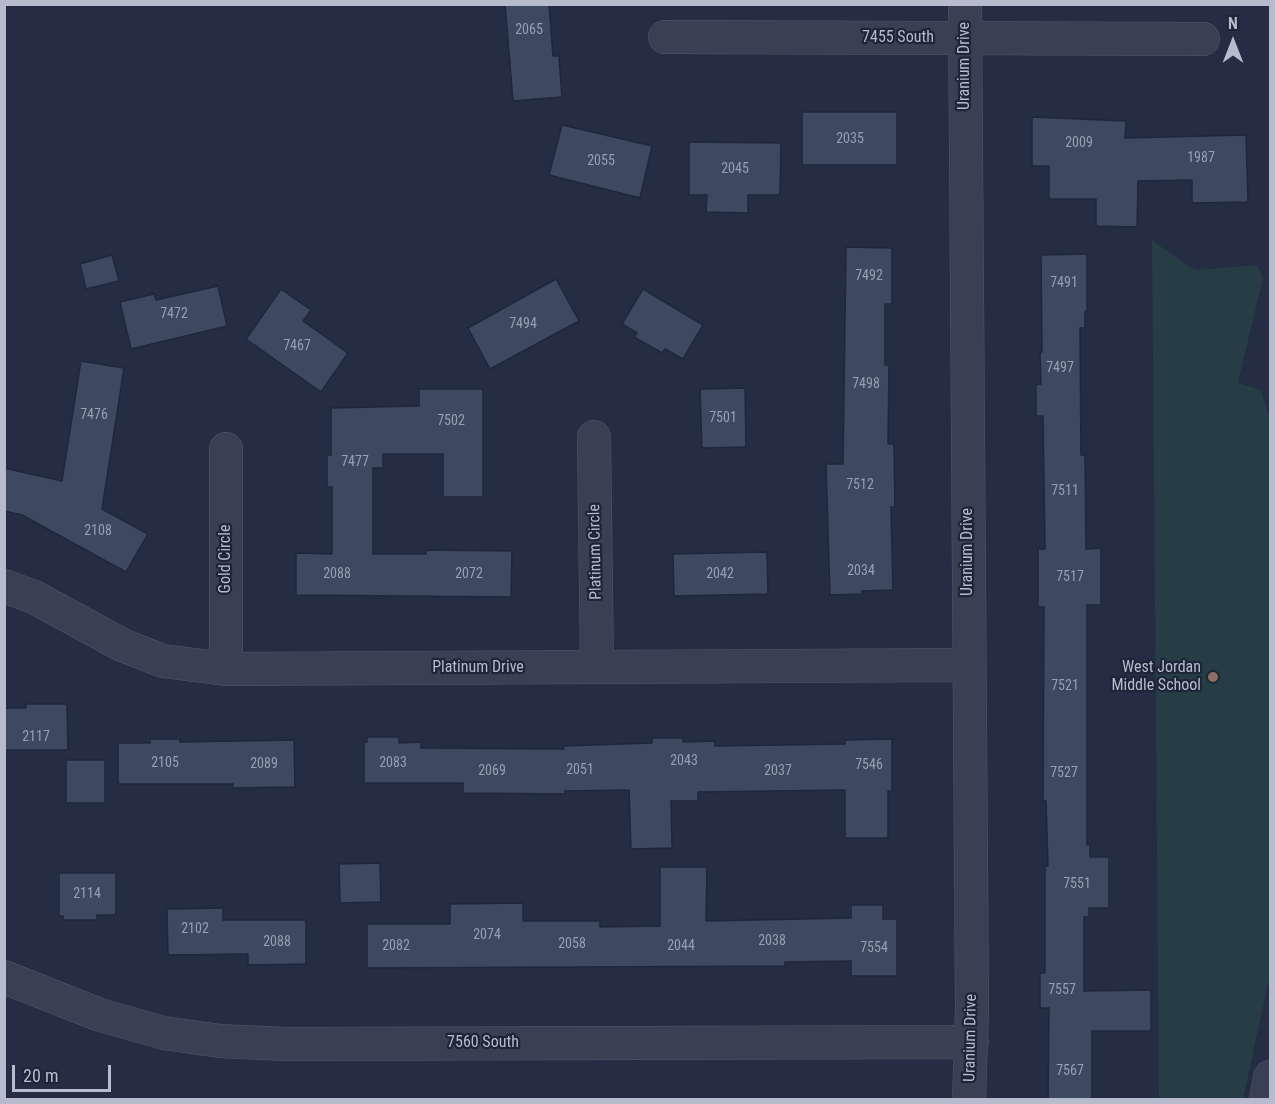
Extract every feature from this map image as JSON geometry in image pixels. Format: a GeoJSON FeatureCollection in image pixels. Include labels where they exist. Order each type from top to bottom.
{"type":"FeatureCollection","features":[{"type":"Feature","properties":{"kind":"street","name":"Uranium Drive"},"geometry":{"type":"LineString","coordinates":[[964,4],[972,1042],[969,1100]]}},
{"type":"Feature","properties":{"kind":"street","name":"7455 South"},"geometry":{"type":"LineString","coordinates":[[664,38],[1203,39]]}},
{"type":"Feature","properties":{"kind":"street","name":"Platinum Circle"},"geometry":{"type":"LineString","coordinates":[[594,437],[597,667]]}},
{"type":"Feature","properties":{"kind":"street","name":"Gold Circle"},"geometry":{"type":"LineString","coordinates":[[226,449],[226,669]]}},
{"type":"Feature","properties":{"kind":"street","name":"Platinum Drive"},"geometry":{"type":"LineString","coordinates":[[4,586],[34,597],[122,645],[163,661],[226,669],[969,665]]}},
{"type":"Feature","properties":{"kind":"street","name":"7560 South"},"geometry":{"type":"LineString","coordinates":[[4,977],[100,1016],[164,1033],[220,1041],[286,1044],[972,1042]]}},
{"type":"Feature","properties":{"kind":"street"},"geometry":{"type":"LineString","coordinates":[[1266,1100],[1270,1077]]}},
{"type":"Feature","properties":{"kind":"shaded area","name":"West Jordan Middle School"},"geometry":{"type":"Polygon","coordinates":[[[1152,240],[1189,267],[1197,270],[1257,265],[1263,277],[1238,383],[1261,390],[1270,419],[1270,975],[1243,1099],[1159,1099],[1152,240]]]}},
{"type":"Feature","properties":{"kind":"building"},"geometry":{"type":"Polygon","coordinates":[[[505,4],[549,4],[553,56],[559,56],[562,97],[513,101],[505,4]]]}},
{"type":"Feature","properties":{"kind":"building"},"geometry":{"type":"Polygon","coordinates":[[[802,112],[897,112],[897,165],[802,165],[802,112]]]}},
{"type":"Feature","properties":{"kind":"building"},"geometry":{"type":"Polygon","coordinates":[[[1032,117],[1126,121],[1125,138],[1246,135],[1248,202],[1192,203],[1192,180],[1138,181],[1137,227],[1096,226],[1096,199],[1049,199],[1049,166],[1032,166],[1032,117]]]}},
{"type":"Feature","properties":{"kind":"building"},"geometry":{"type":"Polygon","coordinates":[[[562,125],[652,146],[640,198],[549,175],[562,125]]]}},
{"type":"Feature","properties":{"kind":"building"},"geometry":{"type":"Polygon","coordinates":[[[689,142],[781,143],[780,195],[748,195],[748,213],[706,212],[707,195],[689,195],[689,142]]]}},
{"type":"Feature","properties":{"kind":"building"},"geometry":{"type":"Polygon","coordinates":[[[846,247],[892,248],[892,304],[885,304],[885,365],[889,365],[888,444],[894,444],[895,507],[891,507],[893,590],[830,595],[826,464],[843,464],[846,247]]]}},
{"type":"Feature","properties":{"kind":"building"},"geometry":{"type":"Polygon","coordinates":[[[1087,254],[1087,311],[1085,312],[1085,328],[1080,328],[1081,455],[1085,455],[1086,549],[1101,548],[1101,605],[1087,605],[1087,845],[1090,845],[1090,857],[1109,857],[1109,908],[1089,908],[1089,917],[1084,917],[1084,991],[1151,990],[1151,1031],[1092,1031],[1092,1100],[1048,1100],[1049,1008],[1040,1008],[1040,973],[1045,973],[1045,866],[1048,866],[1046,801],[1043,801],[1044,607],[1038,607],[1038,549],[1045,549],[1043,416],[1036,416],[1036,385],[1041,384],[1040,352],[1042,352],[1041,255],[1087,254]]]}},
{"type":"Feature","properties":{"kind":"building"},"geometry":{"type":"Polygon","coordinates":[[[112,255],[119,281],[86,289],[80,264],[112,255]]]}},
{"type":"Feature","properties":{"kind":"building"},"geometry":{"type":"Polygon","coordinates":[[[556,279],[579,321],[490,369],[468,328],[556,279]]]}},
{"type":"Feature","properties":{"kind":"building"},"geometry":{"type":"Polygon","coordinates":[[[218,286],[227,326],[131,349],[120,302],[154,294],[156,300],[218,286]]]}},
{"type":"Feature","properties":{"kind":"building"},"geometry":{"type":"Polygon","coordinates":[[[281,289],[311,310],[303,321],[348,353],[321,392],[246,339],[281,289]]]}},
{"type":"Feature","properties":{"kind":"building"},"geometry":{"type":"Polygon","coordinates":[[[643,289],[703,325],[683,359],[665,349],[662,353],[634,337],[637,333],[622,324],[643,289]]]}},
{"type":"Feature","properties":{"kind":"building"},"geometry":{"type":"Polygon","coordinates":[[[81,361],[124,368],[102,509],[148,534],[126,572],[22,515],[4,511],[4,468],[62,481],[81,361]]]}},
{"type":"Feature","properties":{"kind":"building"},"geometry":{"type":"Polygon","coordinates":[[[745,388],[746,447],[702,448],[700,389],[745,388]]]}},
{"type":"Feature","properties":{"kind":"building"},"geometry":{"type":"Polygon","coordinates":[[[419,389],[483,389],[483,497],[443,497],[443,454],[383,454],[383,468],[373,468],[373,554],[426,554],[426,550],[512,551],[511,597],[296,595],[296,553],[332,554],[332,487],[327,487],[327,455],[331,455],[331,408],[419,406],[419,389]]]}},
{"type":"Feature","properties":{"kind":"building"},"geometry":{"type":"Polygon","coordinates":[[[767,552],[768,594],[674,596],[673,554],[767,552]]]}},
{"type":"Feature","properties":{"kind":"building"},"geometry":{"type":"Polygon","coordinates":[[[26,704],[67,704],[68,750],[5,750],[4,708],[26,708],[26,704]]]}},
{"type":"Feature","properties":{"kind":"building"},"geometry":{"type":"Polygon","coordinates":[[[367,737],[399,737],[399,743],[421,742],[421,748],[564,749],[563,746],[652,743],[652,738],[683,738],[683,742],[715,741],[715,746],[845,744],[845,740],[892,739],[892,791],[888,791],[888,838],[845,838],[845,790],[698,792],[698,801],[671,801],[672,848],[631,849],[629,790],[565,791],[565,794],[463,793],[463,783],[364,783],[364,742],[367,742],[367,737]]]}},
{"type":"Feature","properties":{"kind":"building"},"geometry":{"type":"Polygon","coordinates":[[[150,739],[180,739],[180,742],[294,740],[295,787],[233,788],[233,784],[118,784],[118,743],[150,743],[150,739]]]}},
{"type":"Feature","properties":{"kind":"building"},"geometry":{"type":"Polygon","coordinates":[[[66,760],[105,760],[105,803],[66,803],[66,760]]]}},
{"type":"Feature","properties":{"kind":"building"},"geometry":{"type":"Polygon","coordinates":[[[380,863],[381,902],[340,903],[339,864],[380,863]]]}},
{"type":"Feature","properties":{"kind":"building"},"geometry":{"type":"Polygon","coordinates":[[[660,867],[707,867],[706,921],[851,918],[851,905],[883,905],[883,919],[897,919],[897,976],[851,976],[851,961],[785,962],[785,966],[367,968],[367,924],[450,924],[450,904],[523,903],[523,921],[600,921],[600,927],[660,926],[660,867]]]}},
{"type":"Feature","properties":{"kind":"building"},"geometry":{"type":"Polygon","coordinates":[[[59,873],[116,873],[116,915],[97,915],[97,920],[63,920],[63,916],[59,916],[59,873]]]}},
{"type":"Feature","properties":{"kind":"building"},"geometry":{"type":"Polygon","coordinates":[[[223,908],[223,920],[306,920],[306,964],[248,965],[248,954],[168,955],[167,909],[223,908]]]}},
{"type":"Feature","properties":{"kind":"place","name":"West Jordan Middle School"},"geometry":{"type":"Point","coordinates":[1213,677]}}]}
